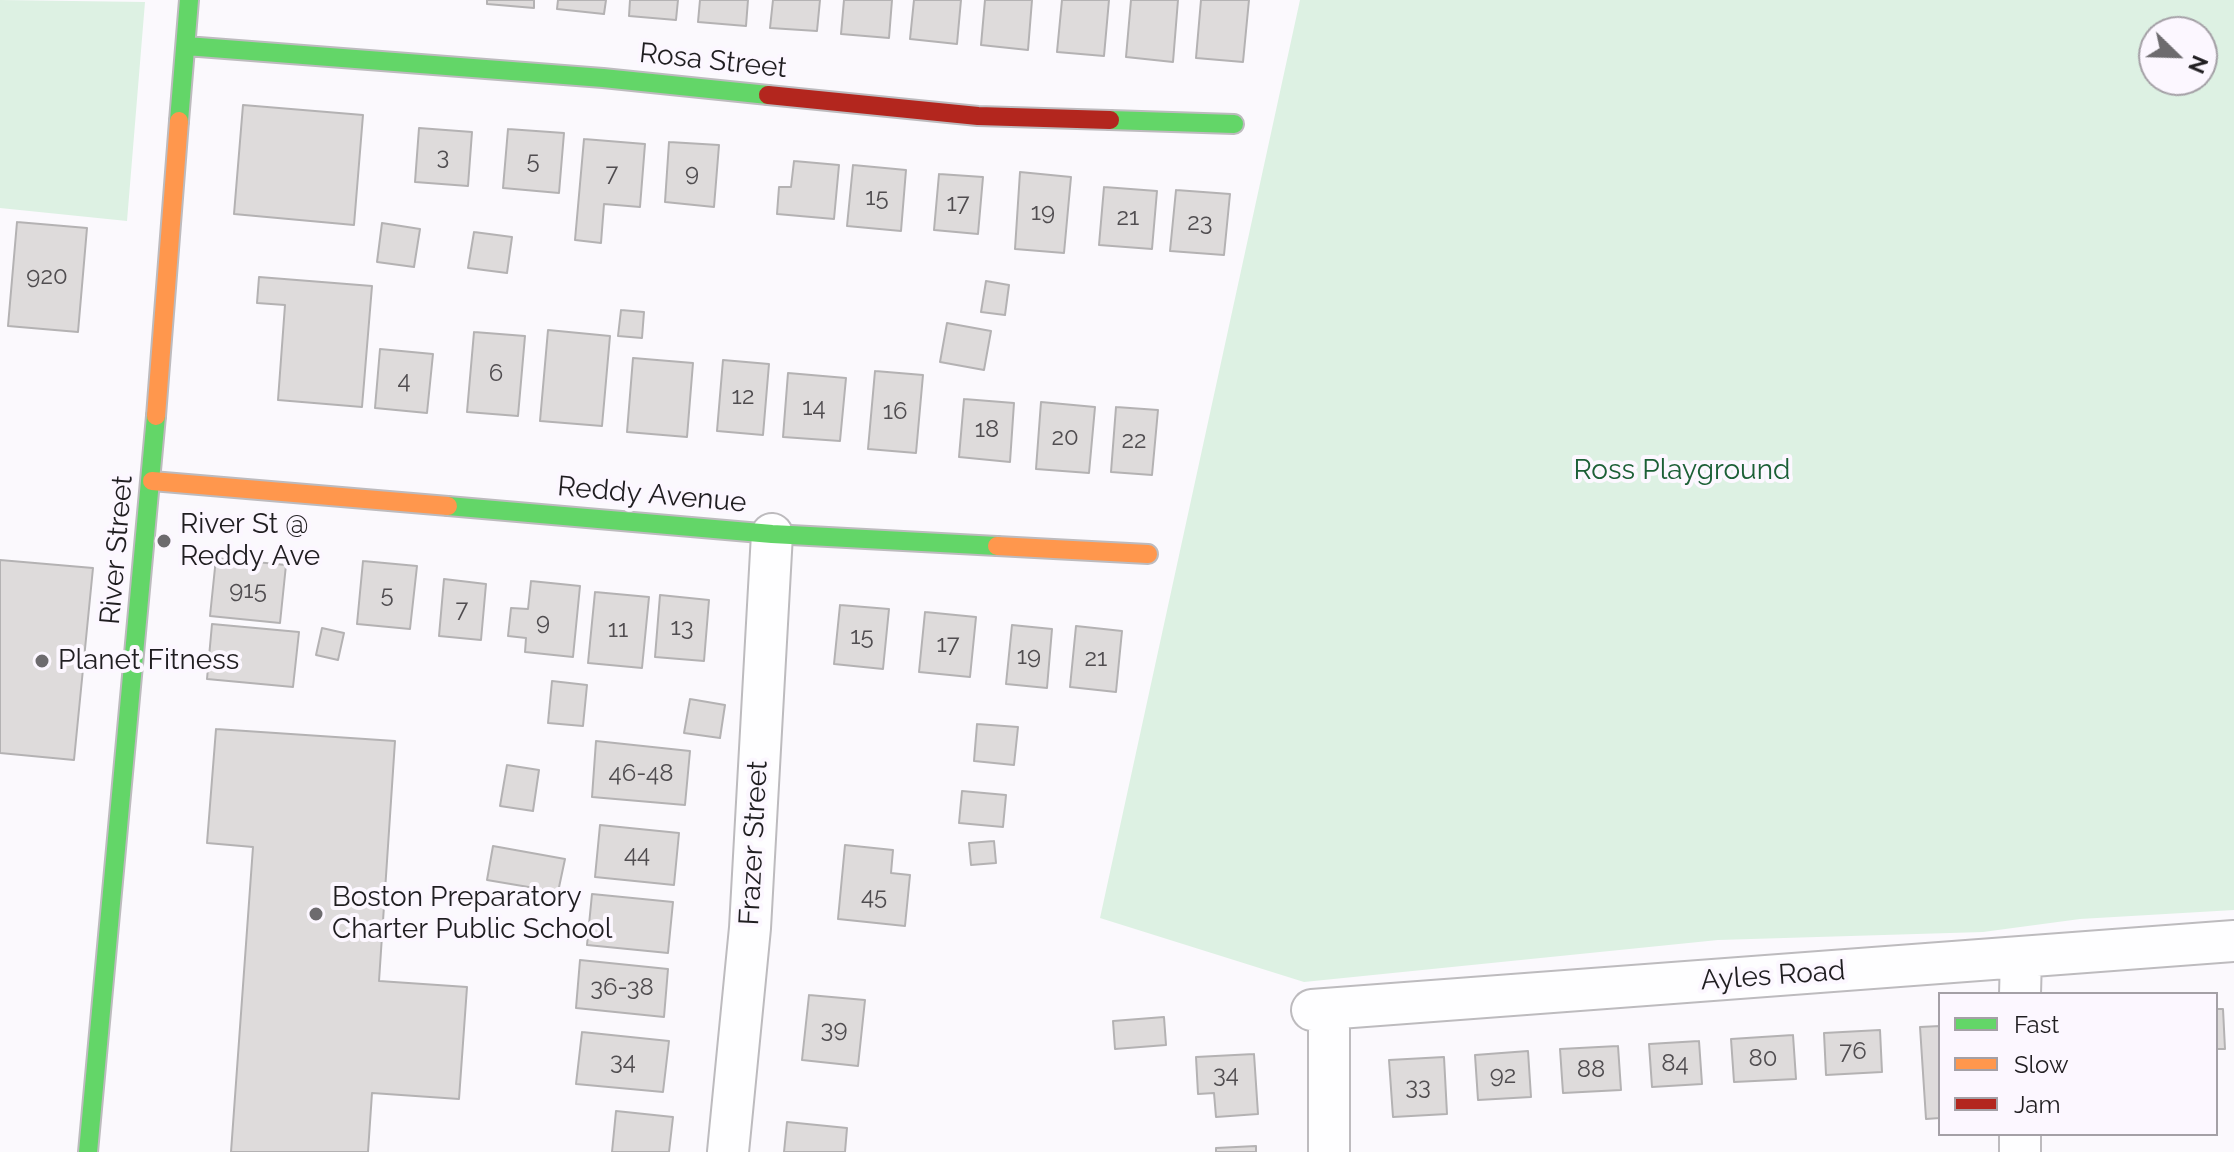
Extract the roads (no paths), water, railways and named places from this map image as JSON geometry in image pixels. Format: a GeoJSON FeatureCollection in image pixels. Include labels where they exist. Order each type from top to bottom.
{"type":"FeatureCollection","features":[{"type":"Feature","properties":{"kind":"street","name":"River Street"},"geometry":{"type":"LineString","coordinates":[[88,1152],[152,481],[189,0]]}},
{"type":"Feature","properties":{"kind":"street","name":"Rosa Street"},"geometry":{"type":"LineString","coordinates":[[186,46],[603,78],[978,116],[1234,124]]}},
{"type":"Feature","properties":{"kind":"street","name":"Reddy Avenue"},"geometry":{"type":"LineString","coordinates":[[152,481],[772,534],[1148,554]]}},
{"type":"Feature","properties":{"kind":"street","name":"Frazer Street"},"geometry":{"type":"LineString","coordinates":[[728,1152],[750,928],[772,534]]}},
{"type":"Feature","properties":{"kind":"street","name":"Ayles Road"},"geometry":{"type":"LineString","coordinates":[[1329,1152],[1320,1010],[2020,976],[2234,941]]}},
{"type":"Feature","properties":{"kind":"place","name":"River St @ Reddy Ave"},"geometry":{"type":"Point","coordinates":[164,541]}},
{"type":"Feature","properties":{"kind":"place","name":"Planet Fitness"},"geometry":{"type":"Point","coordinates":[42,661]}},
{"type":"Feature","properties":{"kind":"place","name":"Boston Preparatory Charter Public School"},"geometry":{"type":"Point","coordinates":[316,914]}},
{"type":"Feature","properties":{"kind":"park label","name":"Ross Playground"},"geometry":{"type":"Point","coordinates":[1682,471]}}]}
